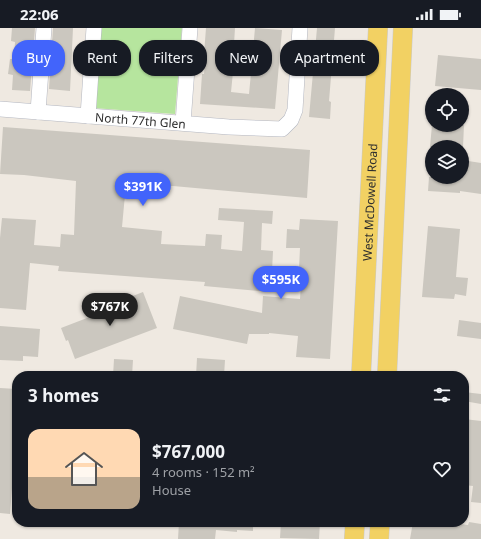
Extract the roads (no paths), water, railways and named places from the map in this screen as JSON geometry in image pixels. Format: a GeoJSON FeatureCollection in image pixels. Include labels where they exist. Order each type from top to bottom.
{"type":"FeatureCollection","features":[{"type":"Feature","properties":{"kind":"main road","name":"West McDowell Road"},"geometry":{"type":"LineString","coordinates":[[361,371],[378,28]]}},
{"type":"Feature","properties":{"kind":"main road","name":"West McDowell Road"},"geometry":{"type":"LineString","coordinates":[[388,371],[403,28]]}},
{"type":"Feature","properties":{"kind":"main road"},"geometry":{"type":"LineString","coordinates":[[370,201],[396,203]]}},
{"type":"Feature","properties":{"kind":"main road"},"geometry":{"type":"LineString","coordinates":[[367,265],[378,292],[378,360],[386,371]]}},
{"type":"Feature","properties":{"kind":"main road"},"geometry":{"type":"LineString","coordinates":[[354,539],[355,527]]}},
{"type":"Feature","properties":{"kind":"main road"},"geometry":{"type":"LineString","coordinates":[[379,539],[380,527]]}},
{"type":"Feature","properties":{"kind":"street"},"geometry":{"type":"LineString","coordinates":[[38,112],[44,28]]}},
{"type":"Feature","properties":{"kind":"street"},"geometry":{"type":"LineString","coordinates":[[88,116],[94,28]]}},
{"type":"Feature","properties":{"kind":"street"},"geometry":{"type":"LineString","coordinates":[[183,123],[190,28]]}},
{"type":"Feature","properties":{"kind":"street","name":"North 77th Glen"},"geometry":{"type":"LineString","coordinates":[[0,109],[282,129],[291,120],[295,110],[300,28]]}}]}
